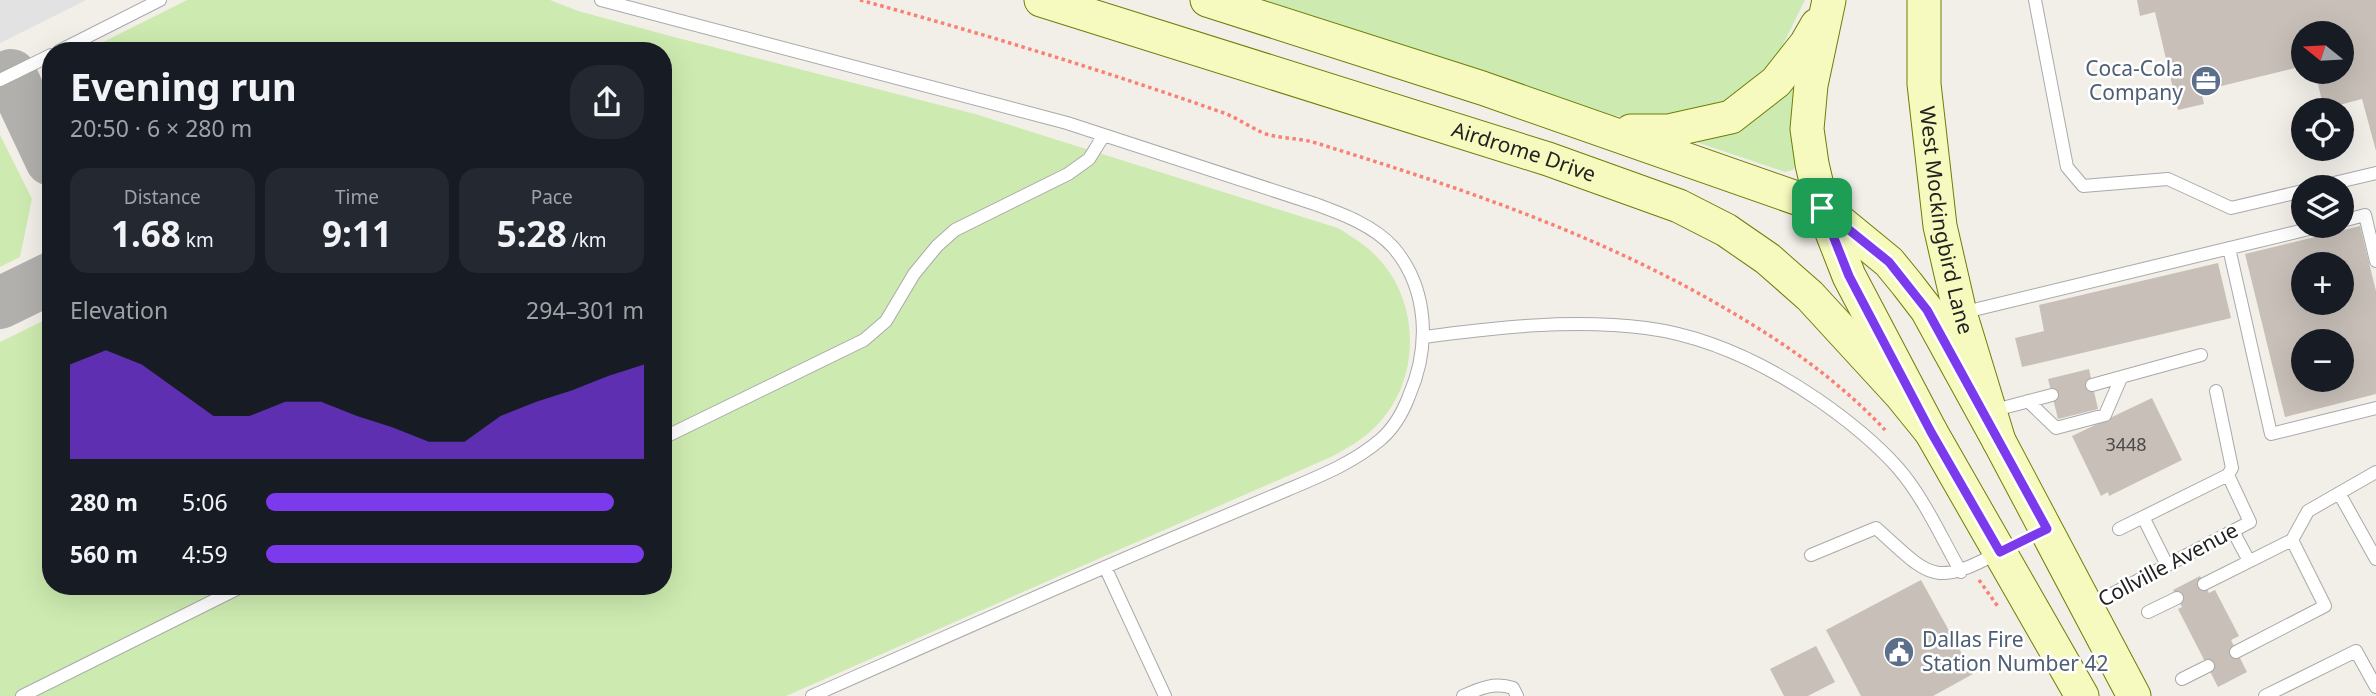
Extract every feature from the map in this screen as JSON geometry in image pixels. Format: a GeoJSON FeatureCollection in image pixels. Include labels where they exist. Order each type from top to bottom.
{"type":"FeatureCollection","features":[{"type":"Feature","properties":{"kind":"main road","name":"Airdrome Drive"},"geometry":{"type":"LineString","coordinates":[[1041,0],[1548,159],[1679,206],[1726,230],[1768,259],[1799,287],[1901,395],[1931,432]]}},
{"type":"Feature","properties":{"kind":"main road"},"geometry":{"type":"LineString","coordinates":[[1207,0],[1603,130],[1822,208],[1889,262],[1907,284],[1927,310],[1995,426]]}},
{"type":"Feature","properties":{"kind":"main road","name":"West Mockingbird Lane"},"geometry":{"type":"LineString","coordinates":[[1924,0],[1924,84],[1940,226],[1961,313],[1995,426],[2134,696]]}},
{"type":"Feature","properties":{"kind":"main road"},"geometry":{"type":"LineString","coordinates":[[1603,130],[1668,131],[1731,117],[1776,82],[1806,44],[1828,4]]}},
{"type":"Feature","properties":{"kind":"main road"},"geometry":{"type":"LineString","coordinates":[[1828,4],[1811,85],[1807,129],[1811,164],[1822,208],[1849,276],[1931,432],[2082,696]]}},
{"type":"Feature","properties":{"kind":"main road"},"geometry":{"type":"LineString","coordinates":[[2000,552],[2047,529]]}},
{"type":"Feature","properties":{"kind":"lane"},"geometry":{"type":"LineString","coordinates":[[77,42],[160,0]]}},
{"type":"Feature","properties":{"kind":"lane"},"geometry":{"type":"LineString","coordinates":[[601,0],[959,93],[1104,135],[1315,204],[1349,217],[1392,246],[1409,271],[1422,306],[1424,338],[1419,374],[1402,413],[1382,439],[1344,466],[811,696]]}},
{"type":"Feature","properties":{"kind":"lane"},"geometry":{"type":"LineString","coordinates":[[2035,0],[2067,167],[2083,186],[2168,179],[2231,208],[2291,194]]}},
{"type":"Feature","properties":{"kind":"lane"},"geometry":{"type":"LineString","coordinates":[[0,80],[42,59]]}},
{"type":"Feature","properties":{"kind":"lane"},"geometry":{"type":"LineString","coordinates":[[672,434],[864,340],[886,321],[914,274],[937,246],[955,230],[1068,174],[1088,159],[1104,135]]}},
{"type":"Feature","properties":{"kind":"lane"},"geometry":{"type":"LineString","coordinates":[[2354,178],[2376,173]]}},
{"type":"Feature","properties":{"kind":"lane"},"geometry":{"type":"LineString","coordinates":[[2354,218],[2365,215],[2376,261]]}},
{"type":"Feature","properties":{"kind":"lane"},"geometry":{"type":"LineString","coordinates":[[1961,313],[2291,233]]}},
{"type":"Feature","properties":{"kind":"lane"},"geometry":{"type":"LineString","coordinates":[[2230,248],[2271,434],[2376,408]]}},
{"type":"Feature","properties":{"kind":"lane"},"geometry":{"type":"LineString","coordinates":[[1424,338],[1536,326],[1648,328],[1698,340],[1743,357],[1792,382],[1846,420],[1875,445],[1897,467],[1918,495],[1966,570]]}},
{"type":"Feature","properties":{"kind":"lane"},"geometry":{"type":"LineString","coordinates":[[2092,385],[2201,355]]}},
{"type":"Feature","properties":{"kind":"lane"},"geometry":{"type":"LineString","coordinates":[[2028,401],[2056,428],[2105,415],[2121,378]]}},
{"type":"Feature","properties":{"kind":"lane"},"geometry":{"type":"LineString","coordinates":[[2119,529],[2228,475],[2232,468],[2216,391]]}},
{"type":"Feature","properties":{"kind":"lane"},"geometry":{"type":"LineString","coordinates":[[1995,426],[2028,401],[2052,395]]}},
{"type":"Feature","properties":{"kind":"lane"},"geometry":{"type":"LineString","coordinates":[[2204,584],[2291,540],[2308,511],[2376,472]]}},
{"type":"Feature","properties":{"kind":"lane","name":"Collville Avenue"},"geometry":{"type":"LineString","coordinates":[[2087,607],[2250,522],[2228,475]]}},
{"type":"Feature","properties":{"kind":"lane"},"geometry":{"type":"LineString","coordinates":[[2339,493],[2376,559]]}},
{"type":"Feature","properties":{"kind":"lane"},"geometry":{"type":"LineString","coordinates":[[2143,517],[2167,565]]}},
{"type":"Feature","properties":{"kind":"lane"},"geometry":{"type":"LineString","coordinates":[[1811,555],[1876,528],[1917,565],[1943,575],[1966,570],[2000,552]]}},
{"type":"Feature","properties":{"kind":"lane"},"geometry":{"type":"LineString","coordinates":[[2233,531],[2249,561]]}},
{"type":"Feature","properties":{"kind":"lane"},"geometry":{"type":"LineString","coordinates":[[2236,652],[2325,606],[2291,540]]}},
{"type":"Feature","properties":{"kind":"lane"},"geometry":{"type":"LineString","coordinates":[[1105,567],[1165,696]]}},
{"type":"Feature","properties":{"kind":"lane"},"geometry":{"type":"LineString","coordinates":[[22,696],[225,595]]}},
{"type":"Feature","properties":{"kind":"lane"},"geometry":{"type":"LineString","coordinates":[[2148,612],[2177,598]]}},
{"type":"Feature","properties":{"kind":"lane"},"geometry":{"type":"LineString","coordinates":[[2265,696],[2356,651],[2376,687]]}},
{"type":"Feature","properties":{"kind":"lane"},"geometry":{"type":"LineString","coordinates":[[2182,680],[2208,666]]}},
{"type":"Feature","properties":{"kind":"lane"},"geometry":{"type":"LineString","coordinates":[[1463,696],[1481,688],[1501,684],[1513,688],[1517,696]]}},
{"type":"Feature","properties":{"kind":"path"},"geometry":{"type":"LineString","coordinates":[[860,0],[1090,68],[1224,113],[1267,134],[1312,142],[1547,221],[1652,269],[1710,299],[1770,335],[1810,362],[1886,430]]}},
{"type":"Feature","properties":{"kind":"path"},"geometry":{"type":"LineString","coordinates":[[1966,570],[2000,608]]}},
{"type":"Feature","properties":{"kind":"green space"},"geometry":{"type":"Polygon","coordinates":[[[187,0],[550,0],[578,11],[674,37],[975,114],[1338,228],[1377,257],[1402,296],[1408,318],[1408,364],[1402,386],[1377,425],[1362,439],[1333,456],[786,696],[0,696],[0,342],[42,321],[42,595],[672,595],[672,42],[103,42],[187,0]]]}},
{"type":"Feature","properties":{"kind":"green space"},"geometry":{"type":"Polygon","coordinates":[[[1257,0],[1805,0],[1776,59],[1728,99],[1675,118],[1615,116],[1257,0]]]}},
{"type":"Feature","properties":{"kind":"green space"},"geometry":{"type":"Polygon","coordinates":[[[1794,83],[1796,164],[1793,170],[1785,172],[1695,140],[1794,83]]]}},
{"type":"Feature","properties":{"kind":"green space"},"geometry":{"type":"Polygon","coordinates":[[[0,135],[32,199],[20,257],[0,267],[0,135]]]}},
{"type":"Feature","properties":{"kind":"shaded area"},"geometry":{"type":"Polygon","coordinates":[[[0,0],[86,0],[0,43],[0,0]]]}},
{"type":"Feature","properties":{"kind":"building","name":"Coca-Cola Company"},"geometry":{"type":"Polygon","coordinates":[[[2137,0],[2376,0],[2376,151],[2362,99],[2354,101],[2354,98],[2321,98],[2318,84],[2354,84],[2354,21],[2291,21],[2291,69],[2201,91],[2204,104],[2178,110],[2155,12],[2140,16],[2137,0]]]}},
{"type":"Feature","properties":{"kind":"building"},"geometry":{"type":"Polygon","coordinates":[[[2360,226],[2376,291],[2376,394],[2285,417],[2245,254],[2311,238],[2354,238],[2354,227],[2360,226]]]}},
{"type":"Feature","properties":{"kind":"building"},"geometry":{"type":"Polygon","coordinates":[[[2218,263],[2231,318],[2022,367],[2015,338],[2044,331],[2039,305],[2218,263]]]}},
{"type":"Feature","properties":{"kind":"building"},"geometry":{"type":"Polygon","coordinates":[[[2089,369],[2098,409],[2058,419],[2048,379],[2089,369]]]}},
{"type":"Feature","properties":{"kind":"building"},"geometry":{"type":"Polygon","coordinates":[[[2152,398],[2182,460],[2109,496],[2108,492],[2101,496],[2072,436],[2152,398]]]}},
{"type":"Feature","properties":{"kind":"building"},"geometry":{"type":"Polygon","coordinates":[[[2200,576],[2209,593],[2215,590],[2239,636],[2231,640],[2247,672],[2218,687],[2178,609],[2182,607],[2173,590],[2200,576]]]}},
{"type":"Feature","properties":{"kind":"building","name":"Dallas Fire Station Number 42"},"geometry":{"type":"Polygon","coordinates":[[[1921,580],[1973,674],[1933,696],[1861,696],[1826,630],[1921,580]]]}},
{"type":"Feature","properties":{"kind":"building"},"geometry":{"type":"Polygon","coordinates":[[[1816,646],[1835,682],[1808,696],[1784,696],[1770,669],[1816,646]]]}},
{"type":"Feature","properties":{"kind":"taxiway"},"geometry":{"type":"LineString","coordinates":[[11,75],[42,141]]}},
{"type":"Feature","properties":{"kind":"taxiway"},"geometry":{"type":"LineString","coordinates":[[0,303],[42,282]]}},
{"type":"Feature","properties":{"kind":"place","name":"Coca-Cola Company"},"geometry":{"type":"Point","coordinates":[2206,81]}},
{"type":"Feature","properties":{"kind":"place","name":"Dallas Fire Station Number 42"},"geometry":{"type":"Point","coordinates":[1899,652]}},
{"type":"Feature","properties":{"kind":"route"},"geometry":{"type":"LineString","coordinates":[[1822,208],[1889,262],[1927,310],[2047,529],[2000,552],[1931,432],[1849,276],[1822,208]]}}]}
